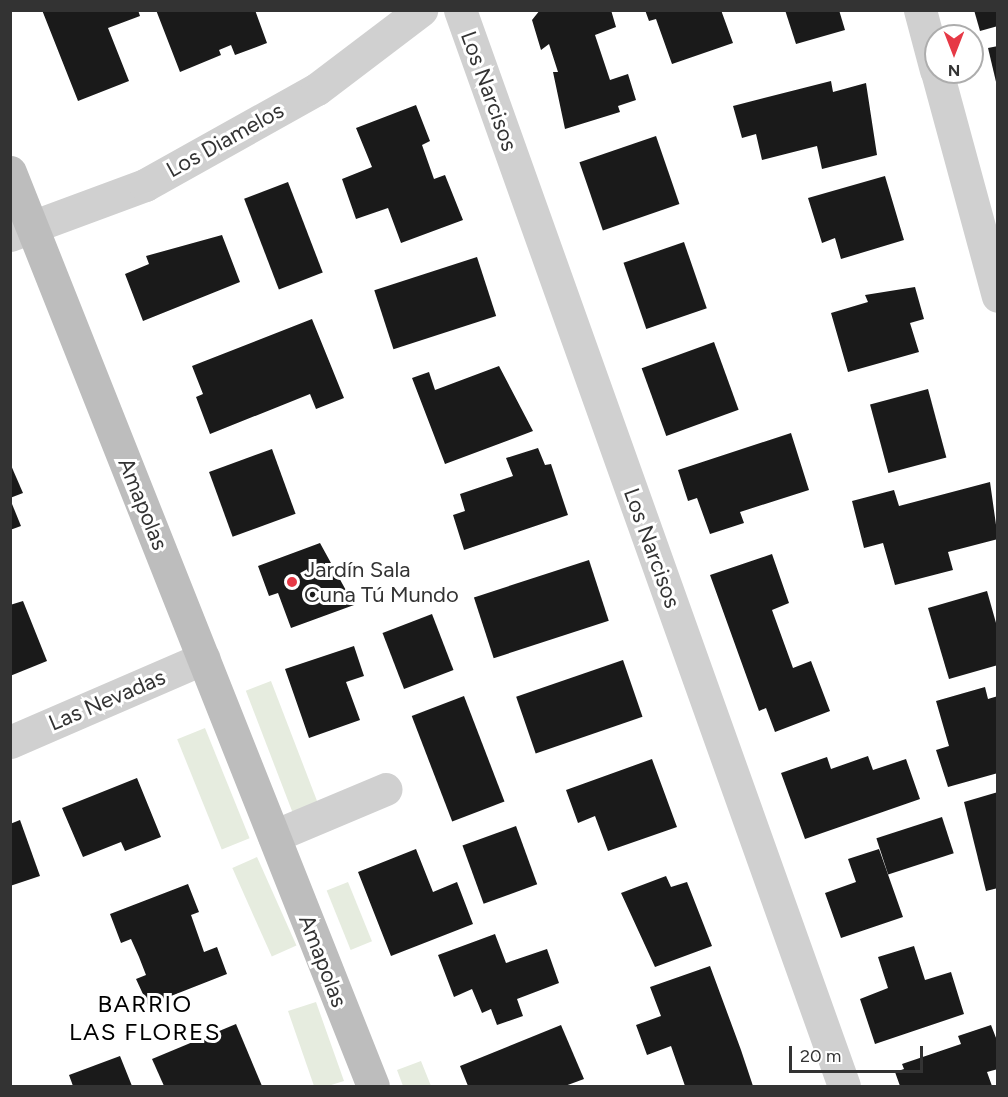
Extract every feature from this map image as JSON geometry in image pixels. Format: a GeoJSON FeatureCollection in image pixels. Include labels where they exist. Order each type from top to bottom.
{"type":"FeatureCollection","features":[{"type":"Feature","properties":{"kind":"street","name":"Los Diamelos"},"geometry":{"type":"LineString","coordinates":[[22,230],[145,185],[317,89],[421,10]]}},
{"type":"Feature","properties":{"kind":"street","name":"Los Narcisos"},"geometry":{"type":"LineString","coordinates":[[460,10],[844,1086]]}},
{"type":"Feature","properties":{"kind":"street"},"geometry":{"type":"LineString","coordinates":[[920,10],[924,25]]}},
{"type":"Feature","properties":{"kind":"street"},"geometry":{"type":"LineString","coordinates":[[940,84],[998,296]]}},
{"type":"Feature","properties":{"kind":"street","name":"Amapolas"},"geometry":{"type":"LineString","coordinates":[[10,172],[22,230],[204,658],[373,1086]]}},
{"type":"Feature","properties":{"kind":"street","name":"Las Nevadas"},"geometry":{"type":"LineString","coordinates":[[10,742],[204,658]]}},
{"type":"Feature","properties":{"kind":"street"},"geometry":{"type":"LineString","coordinates":[[274,836],[386,789]]}},
{"type":"Feature","properties":{"kind":"shaded area"},"geometry":{"type":"Polygon","coordinates":[[[271,681],[319,805],[293,815],[246,691],[271,681]]]}},
{"type":"Feature","properties":{"kind":"shaded area"},"geometry":{"type":"Polygon","coordinates":[[[205,728],[250,838],[222,850],[177,739],[205,728]]]}},
{"type":"Feature","properties":{"kind":"shaded area"},"geometry":{"type":"Polygon","coordinates":[[[257,857],[296,946],[272,957],[232,868],[257,857]]]}},
{"type":"Feature","properties":{"kind":"shaded area"},"geometry":{"type":"Polygon","coordinates":[[[348,882],[372,941],[351,950],[327,891],[348,882]]]}},
{"type":"Feature","properties":{"kind":"shaded area"},"geometry":{"type":"Polygon","coordinates":[[[316,1002],[344,1081],[328,1086],[314,1086],[288,1011],[316,1002]]]}},
{"type":"Feature","properties":{"kind":"shaded area"},"geometry":{"type":"Polygon","coordinates":[[[421,1061],[431,1086],[403,1086],[397,1070],[421,1061]]]}},
{"type":"Feature","properties":{"kind":"building"},"geometry":{"type":"Polygon","coordinates":[[[42,10],[138,10],[140,16],[108,28],[129,81],[78,101],[42,10]]]}},
{"type":"Feature","properties":{"kind":"building"},"geometry":{"type":"Polygon","coordinates":[[[156,10],[255,10],[267,43],[235,55],[231,45],[219,50],[221,55],[180,72],[156,10]]]}},
{"type":"Feature","properties":{"kind":"building"},"geometry":{"type":"Polygon","coordinates":[[[540,10],[611,10],[616,27],[595,35],[610,80],[628,74],[636,100],[618,106],[620,112],[565,129],[553,72],[558,72],[549,44],[541,50],[532,20],[540,10]]]}},
{"type":"Feature","properties":{"kind":"building"},"geometry":{"type":"Polygon","coordinates":[[[645,10],[721,10],[733,43],[672,64],[656,19],[649,21],[645,10]]]}},
{"type":"Feature","properties":{"kind":"building"},"geometry":{"type":"Polygon","coordinates":[[[785,10],[839,10],[845,30],[796,44],[785,10]]]}},
{"type":"Feature","properties":{"kind":"building"},"geometry":{"type":"Polygon","coordinates":[[[974,10],[998,10],[998,26],[984,30],[984,24],[978,24],[974,10]]]}},
{"type":"Feature","properties":{"kind":"building"},"geometry":{"type":"Polygon","coordinates":[[[998,46],[998,85],[997,86],[988,48],[998,46]]]}},
{"type":"Feature","properties":{"kind":"building"},"geometry":{"type":"Polygon","coordinates":[[[831,81],[833,92],[866,83],[877,155],[822,169],[817,146],[762,160],[756,134],[742,138],[733,106],[831,81]]]}},
{"type":"Feature","properties":{"kind":"building"},"geometry":{"type":"Polygon","coordinates":[[[416,105],[430,141],[422,145],[434,179],[445,175],[463,220],[401,243],[388,208],[356,219],[342,179],[372,167],[356,128],[416,105]]]}},
{"type":"Feature","properties":{"kind":"building"},"geometry":{"type":"Polygon","coordinates":[[[656,136],[679,204],[603,230],[579,162],[656,136]]]}},
{"type":"Feature","properties":{"kind":"building"},"geometry":{"type":"Polygon","coordinates":[[[885,176],[904,240],[841,259],[835,238],[822,243],[808,198],[885,176]]]}},
{"type":"Feature","properties":{"kind":"building"},"geometry":{"type":"Polygon","coordinates":[[[288,182],[323,273],[279,289],[244,199],[288,182]]]}},
{"type":"Feature","properties":{"kind":"building"},"geometry":{"type":"Polygon","coordinates":[[[222,235],[240,282],[143,321],[125,274],[149,264],[146,256],[222,235]]]}},
{"type":"Feature","properties":{"kind":"building"},"geometry":{"type":"Polygon","coordinates":[[[684,242],[707,308],[646,329],[623,263],[684,242]]]}},
{"type":"Feature","properties":{"kind":"building"},"geometry":{"type":"Polygon","coordinates":[[[477,257],[496,316],[393,349],[374,290],[477,257]]]}},
{"type":"Feature","properties":{"kind":"building"},"geometry":{"type":"Polygon","coordinates":[[[915,287],[924,319],[910,323],[919,352],[848,372],[831,313],[868,302],[865,295],[915,287]]]}},
{"type":"Feature","properties":{"kind":"building"},"geometry":{"type":"Polygon","coordinates":[[[312,319],[344,398],[316,409],[310,394],[210,434],[196,397],[203,394],[192,366],[312,319]]]}},
{"type":"Feature","properties":{"kind":"building"},"geometry":{"type":"Polygon","coordinates":[[[714,342],[739,410],[666,436],[642,368],[714,342]]]}},
{"type":"Feature","properties":{"kind":"building"},"geometry":{"type":"Polygon","coordinates":[[[499,366],[533,431],[445,464],[412,378],[429,372],[435,390],[499,366]]]}},
{"type":"Feature","properties":{"kind":"building"},"geometry":{"type":"Polygon","coordinates":[[[928,389],[946,458],[888,473],[870,405],[928,389]]]}},
{"type":"Feature","properties":{"kind":"building"},"geometry":{"type":"Polygon","coordinates":[[[791,433],[809,490],[740,512],[744,523],[710,534],[697,498],[688,501],[678,470],[791,433]]]}},
{"type":"Feature","properties":{"kind":"building"},"geometry":{"type":"Polygon","coordinates":[[[538,448],[545,465],[551,464],[568,515],[464,550],[453,515],[465,511],[460,494],[513,476],[506,458],[538,448]]]}},
{"type":"Feature","properties":{"kind":"building"},"geometry":{"type":"Polygon","coordinates":[[[272,449],[296,514],[233,537],[209,472],[272,449]]]}},
{"type":"Feature","properties":{"kind":"building"},"geometry":{"type":"Polygon","coordinates":[[[10,463],[23,493],[10,498],[10,463]]]}},
{"type":"Feature","properties":{"kind":"building"},"geometry":{"type":"Polygon","coordinates":[[[990,482],[998,539],[948,552],[953,570],[895,585],[883,543],[864,548],[852,501],[894,490],[899,506],[990,482]]]}},
{"type":"Feature","properties":{"kind":"building"},"geometry":{"type":"Polygon","coordinates":[[[10,499],[21,526],[10,530],[10,499]]]}},
{"type":"Feature","properties":{"kind":"building"},"geometry":{"type":"Polygon","coordinates":[[[320,543],[354,605],[291,628],[278,593],[269,596],[258,566],[320,543]]]}},
{"type":"Feature","properties":{"kind":"building"},"geometry":{"type":"Polygon","coordinates":[[[772,554],[789,603],[772,610],[793,668],[811,661],[830,711],[775,732],[766,708],[759,711],[710,575],[772,554]]]}},
{"type":"Feature","properties":{"kind":"building"},"geometry":{"type":"Polygon","coordinates":[[[589,560],[609,621],[494,658],[474,597],[589,560]]]}},
{"type":"Feature","properties":{"kind":"building"},"geometry":{"type":"Polygon","coordinates":[[[987,591],[998,630],[998,665],[949,679],[928,608],[987,591]]]}},
{"type":"Feature","properties":{"kind":"building"},"geometry":{"type":"Polygon","coordinates":[[[23,601],[47,661],[10,676],[10,605],[23,601]]]}},
{"type":"Feature","properties":{"kind":"building"},"geometry":{"type":"Polygon","coordinates":[[[432,614],[454,670],[404,689],[383,633],[432,614]]]}},
{"type":"Feature","properties":{"kind":"building"},"geometry":{"type":"Polygon","coordinates":[[[354,646],[364,676],[346,682],[360,720],[309,738],[285,669],[354,646]]]}},
{"type":"Feature","properties":{"kind":"building"},"geometry":{"type":"Polygon","coordinates":[[[623,660],[643,717],[536,754],[516,697],[623,660]]]}},
{"type":"Feature","properties":{"kind":"building"},"geometry":{"type":"Polygon","coordinates":[[[985,687],[988,699],[998,696],[998,773],[948,787],[936,750],[949,746],[936,701],[985,687]]]}},
{"type":"Feature","properties":{"kind":"building"},"geometry":{"type":"Polygon","coordinates":[[[464,696],[504,801],[452,822],[412,716],[464,696]]]}},
{"type":"Feature","properties":{"kind":"building"},"geometry":{"type":"Polygon","coordinates":[[[868,756],[873,770],[906,759],[920,799],[805,839],[781,773],[827,757],[831,769],[868,756]]]}},
{"type":"Feature","properties":{"kind":"building"},"geometry":{"type":"Polygon","coordinates":[[[652,759],[677,827],[608,851],[595,816],[578,823],[566,790],[652,759]]]}},
{"type":"Feature","properties":{"kind":"building"},"geometry":{"type":"Polygon","coordinates":[[[137,778],[161,837],[125,851],[121,842],[83,857],[62,808],[137,778]]]}},
{"type":"Feature","properties":{"kind":"building"},"geometry":{"type":"Polygon","coordinates":[[[998,792],[998,888],[986,891],[964,802],[998,792]]]}},
{"type":"Feature","properties":{"kind":"building"},"geometry":{"type":"Polygon","coordinates":[[[942,817],[954,853],[888,874],[876,838],[942,817]]]}},
{"type":"Feature","properties":{"kind":"building"},"geometry":{"type":"Polygon","coordinates":[[[20,820],[40,876],[10,886],[10,824],[20,820]]]}},
{"type":"Feature","properties":{"kind":"building"},"geometry":{"type":"Polygon","coordinates":[[[516,826],[537,884],[484,904],[462,845],[516,826]]]}},
{"type":"Feature","properties":{"kind":"building"},"geometry":{"type":"Polygon","coordinates":[[[416,849],[433,892],[457,882],[473,924],[391,956],[358,872],[416,849]]]}},
{"type":"Feature","properties":{"kind":"building"},"geometry":{"type":"Polygon","coordinates":[[[879,849],[903,917],[841,938],[825,893],[856,882],[848,859],[879,849]]]}},
{"type":"Feature","properties":{"kind":"building"},"geometry":{"type":"Polygon","coordinates":[[[666,876],[671,887],[687,882],[712,946],[655,967],[621,893],[666,876]]]}},
{"type":"Feature","properties":{"kind":"building"},"geometry":{"type":"Polygon","coordinates":[[[188,884],[199,912],[191,915],[204,952],[217,947],[227,974],[148,1005],[136,979],[146,975],[139,957],[131,939],[121,943],[110,914],[188,884]]]}},
{"type":"Feature","properties":{"kind":"building"},"geometry":{"type":"Polygon","coordinates":[[[495,934],[506,963],[547,949],[559,983],[517,999],[523,1016],[497,1025],[491,1009],[482,1013],[472,989],[454,997],[438,955],[495,934]]]}},
{"type":"Feature","properties":{"kind":"building"},"geometry":{"type":"Polygon","coordinates":[[[914,946],[925,980],[951,972],[964,1014],[875,1044],[860,999],[888,988],[878,957],[914,946]]]}},
{"type":"Feature","properties":{"kind":"building"},"geometry":{"type":"Polygon","coordinates":[[[710,966],[753,1086],[685,1086],[671,1046],[647,1055],[636,1025],[661,1016],[650,987],[710,966]]]}},
{"type":"Feature","properties":{"kind":"building"},"geometry":{"type":"Polygon","coordinates":[[[236,1024],[262,1086],[164,1086],[152,1059],[236,1024]]]}},
{"type":"Feature","properties":{"kind":"building"},"geometry":{"type":"Polygon","coordinates":[[[561,1025],[584,1079],[565,1086],[468,1086],[460,1066],[561,1025]]]}},
{"type":"Feature","properties":{"kind":"building"},"geometry":{"type":"Polygon","coordinates":[[[991,1025],[998,1043],[998,1069],[987,1072],[992,1086],[900,1086],[895,1072],[904,1069],[902,1064],[961,1044],[958,1036],[991,1025]]]}},
{"type":"Feature","properties":{"kind":"building"},"geometry":{"type":"Polygon","coordinates":[[[120,1056],[132,1086],[73,1086],[69,1075],[120,1056]]]}},
{"type":"Feature","properties":{"kind":"place","name":"Jardín Sala Cuna Tú Mundo"},"geometry":{"type":"Point","coordinates":[292,582]}},
{"type":"Feature","properties":{"kind":"district","name":"BARRIO LAS FLORES"},"geometry":{"type":"Point","coordinates":[145,1018]}}]}
